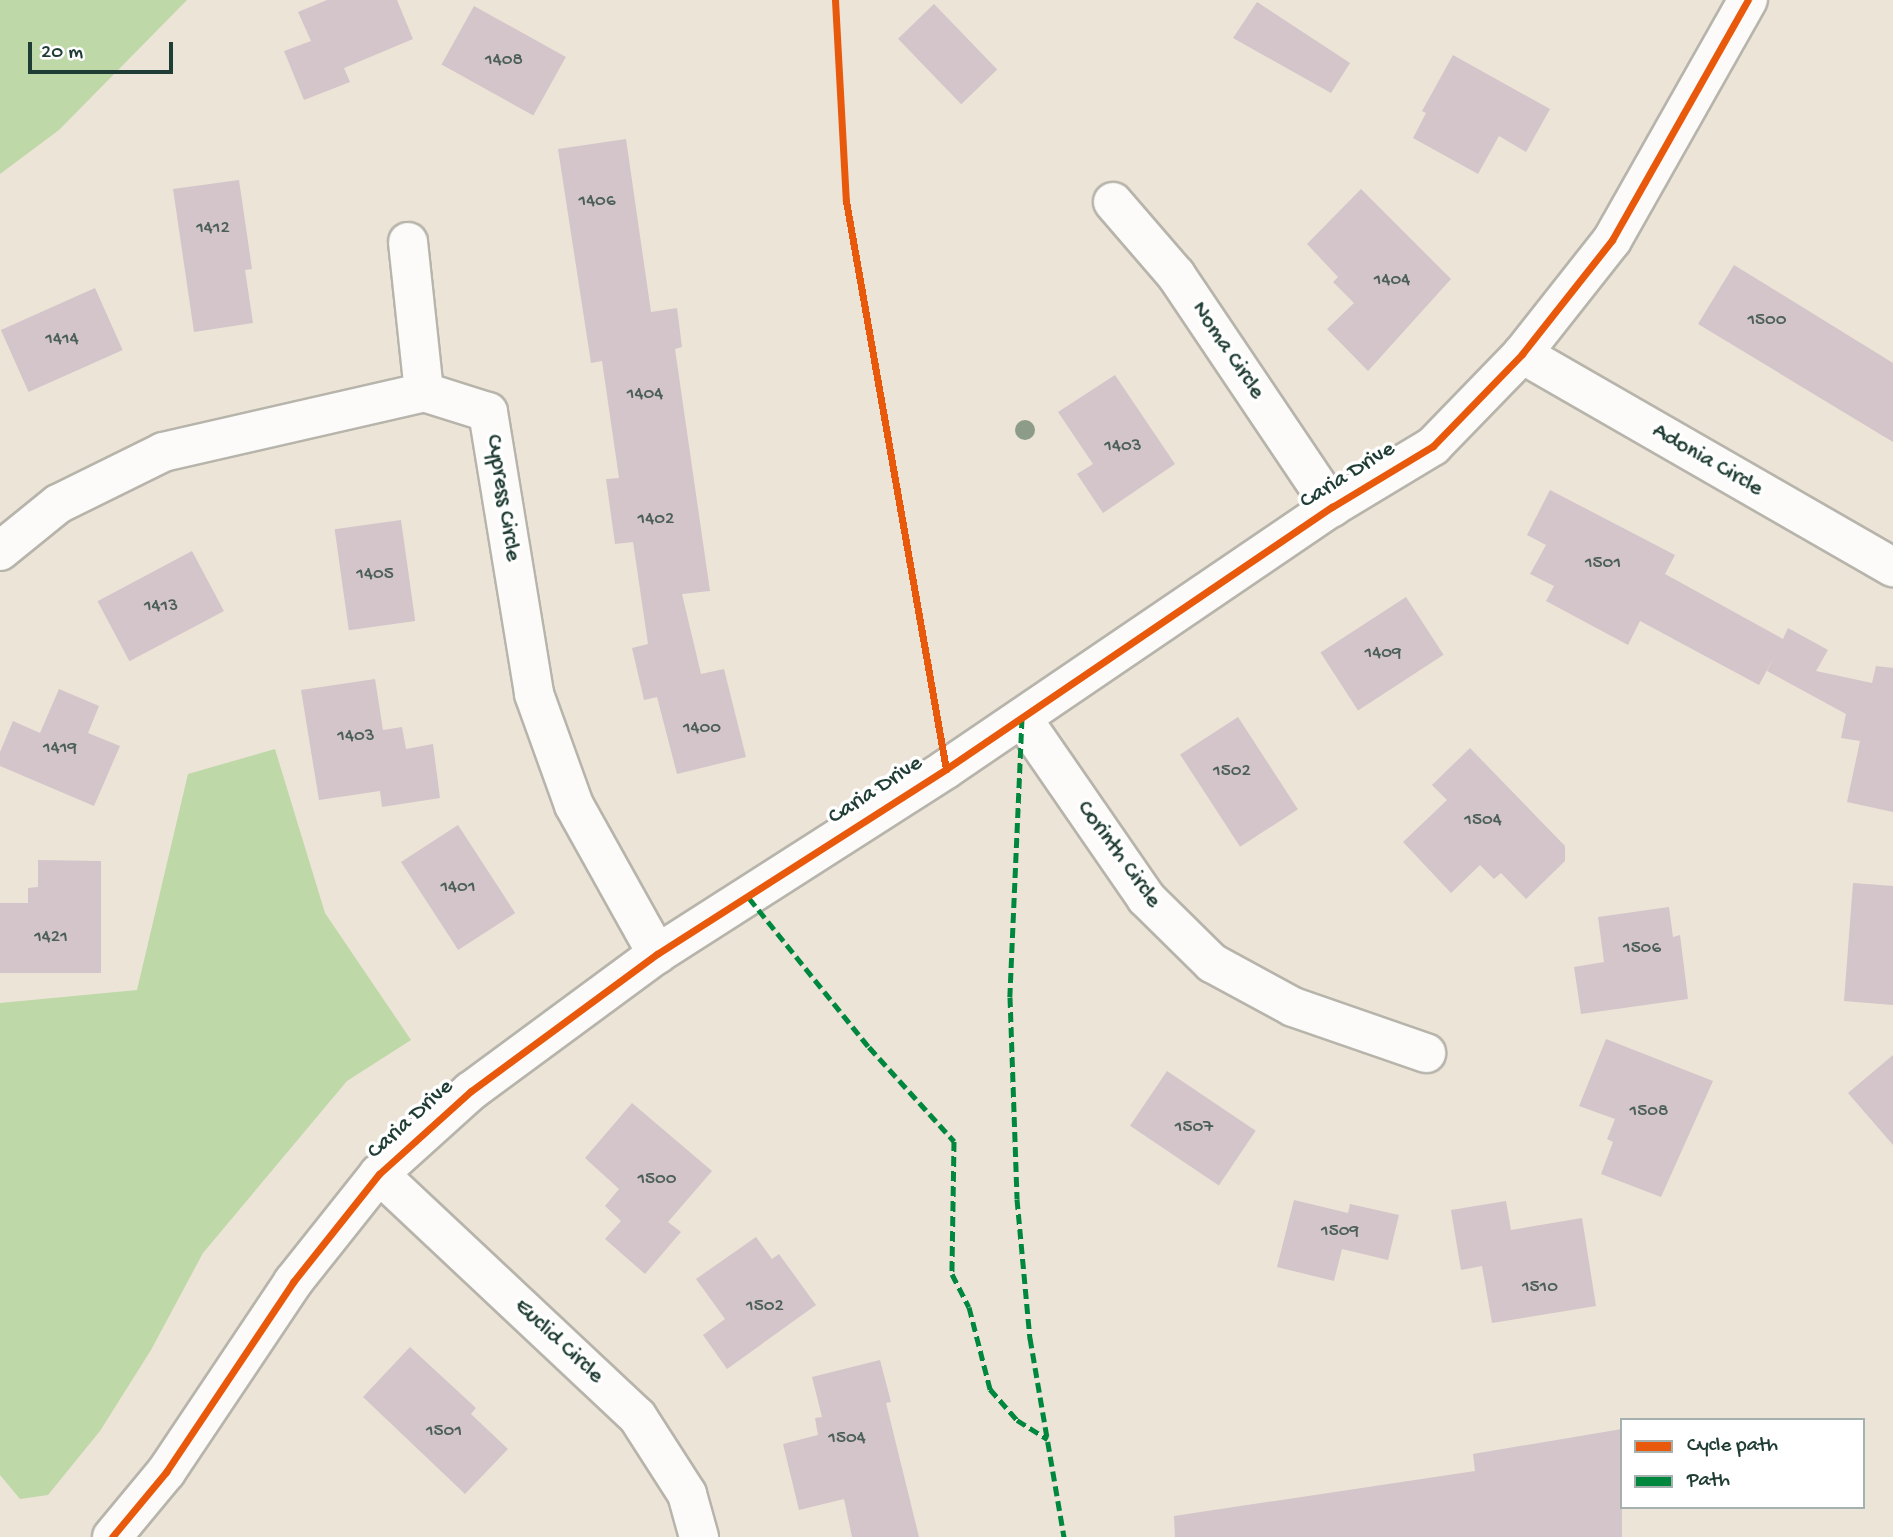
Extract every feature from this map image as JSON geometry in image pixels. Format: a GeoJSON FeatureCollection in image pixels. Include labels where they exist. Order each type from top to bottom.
{"type":"FeatureCollection","features":[{"type":"Feature","properties":{"kind":"street","name":"Caria Drive"},"geometry":{"type":"LineString","coordinates":[[113,1537],[166,1472],[293,1282],[379,1174],[471,1091],[657,954],[1022,718],[1332,507],[1433,446],[1522,354],[1612,240],[1748,0]]}},
{"type":"Feature","properties":{"kind":"street","name":"Noma Circle"},"geometry":{"type":"LineString","coordinates":[[1113,202],[1176,275],[1332,507]]}},
{"type":"Feature","properties":{"kind":"street"},"geometry":{"type":"LineString","coordinates":[[0,551],[58,504],[163,452],[424,392],[408,242]]}},
{"type":"Feature","properties":{"kind":"street","name":"Adonia Circle"},"geometry":{"type":"LineString","coordinates":[[1522,354],[1893,567]]}},
{"type":"Feature","properties":{"kind":"street","name":"Cypress Circle"},"geometry":{"type":"LineString","coordinates":[[424,392],[488,412],[534,694],[574,805],[657,954]]}},
{"type":"Feature","properties":{"kind":"street","name":"Corinth Circle"},"geometry":{"type":"LineString","coordinates":[[1022,718],[1146,898],[1212,963],[1293,1007],[1426,1053]]}},
{"type":"Feature","properties":{"kind":"street","name":"Euclid Circle"},"geometry":{"type":"LineString","coordinates":[[379,1174],[637,1416],[687,1494],[699,1537]]}},
{"type":"Feature","properties":{"kind":"green space"},"geometry":{"type":"Polygon","coordinates":[[[0,0],[187,0],[59,130],[0,174],[0,0]]]}},
{"type":"Feature","properties":{"kind":"green space"},"geometry":{"type":"Polygon","coordinates":[[[275,749],[325,913],[411,1040],[347,1081],[203,1253],[151,1350],[100,1431],[48,1495],[20,1499],[0,1475],[0,1003],[137,990],[188,774],[275,749]]]}},
{"type":"Feature","properties":{"kind":"building"},"geometry":{"type":"Polygon","coordinates":[[[327,0],[397,0],[413,39],[344,68],[350,82],[304,100],[284,51],[311,41],[298,12],[327,0]]]}},
{"type":"Feature","properties":{"kind":"building"},"geometry":{"type":"Polygon","coordinates":[[[1257,2],[1350,63],[1331,93],[1233,38],[1257,2]]]}},
{"type":"Feature","properties":{"kind":"building"},"geometry":{"type":"Polygon","coordinates":[[[934,4],[997,69],[961,104],[898,39],[934,4]]]}},
{"type":"Feature","properties":{"kind":"building"},"geometry":{"type":"Polygon","coordinates":[[[474,6],[566,57],[533,116],[442,65],[474,6]]]}},
{"type":"Feature","properties":{"kind":"building"},"geometry":{"type":"Polygon","coordinates":[[[1453,55],[1550,109],[1526,152],[1499,136],[1478,174],[1413,138],[1426,113],[1422,111],[1453,55]]]}},
{"type":"Feature","properties":{"kind":"building"},"geometry":{"type":"Polygon","coordinates":[[[626,139],[651,312],[677,308],[682,347],[675,349],[710,591],[682,594],[701,674],[724,669],[746,757],[677,774],[657,697],[644,700],[632,648],[648,644],[633,542],[615,544],[606,479],[619,478],[602,361],[591,363],[558,149],[626,139]]]}},
{"type":"Feature","properties":{"kind":"building"},"geometry":{"type":"Polygon","coordinates":[[[239,180],[252,269],[245,270],[253,323],[194,332],[173,189],[239,180]]]}},
{"type":"Feature","properties":{"kind":"building"},"geometry":{"type":"Polygon","coordinates":[[[1361,189],[1451,279],[1368,371],[1327,329],[1354,303],[1333,282],[1338,277],[1307,244],[1361,189]]]}},
{"type":"Feature","properties":{"kind":"building"},"geometry":{"type":"Polygon","coordinates":[[[1734,265],[1893,363],[1893,442],[1698,324],[1734,265]]]}},
{"type":"Feature","properties":{"kind":"building"},"geometry":{"type":"Polygon","coordinates":[[[95,288],[123,350],[29,392],[1,330],[95,288]]]}},
{"type":"Feature","properties":{"kind":"building"},"geometry":{"type":"Polygon","coordinates":[[[1115,375],[1175,464],[1103,513],[1077,474],[1093,464],[1058,412],[1115,375]]]}},
{"type":"Feature","properties":{"kind":"building"},"geometry":{"type":"Polygon","coordinates":[[[1550,490],[1675,555],[1665,574],[1783,639],[1788,628],[1828,650],[1816,671],[1872,683],[1876,666],[1893,668],[1893,812],[1847,802],[1860,741],[1841,738],[1846,714],[1767,671],[1774,657],[1759,685],[1640,621],[1628,645],[1546,601],[1554,586],[1530,574],[1546,545],[1527,535],[1550,490]]]}},
{"type":"Feature","properties":{"kind":"building"},"geometry":{"type":"Polygon","coordinates":[[[401,520],[415,621],[349,630],[335,529],[401,520]]]}},
{"type":"Feature","properties":{"kind":"building"},"geometry":{"type":"Polygon","coordinates":[[[192,551],[224,611],[129,661],[98,601],[192,551]]]}},
{"type":"Feature","properties":{"kind":"building"},"geometry":{"type":"Polygon","coordinates":[[[1406,597],[1444,655],[1358,710],[1320,653],[1406,597]]]}},
{"type":"Feature","properties":{"kind":"building"},"geometry":{"type":"Polygon","coordinates":[[[375,679],[383,730],[402,727],[406,749],[433,744],[440,798],[382,807],[380,791],[319,800],[301,690],[375,679]]]}},
{"type":"Feature","properties":{"kind":"building"},"geometry":{"type":"Polygon","coordinates":[[[59,689],[99,706],[88,733],[120,746],[94,806],[0,766],[0,752],[13,721],[40,733],[59,689]]]}},
{"type":"Feature","properties":{"kind":"building"},"geometry":{"type":"Polygon","coordinates":[[[1238,717],[1298,809],[1240,847],[1180,755],[1238,717]]]}},
{"type":"Feature","properties":{"kind":"building"},"geometry":{"type":"Polygon","coordinates":[[[1470,748],[1565,846],[1565,861],[1526,899],[1501,873],[1494,879],[1480,865],[1451,893],[1403,842],[1447,800],[1432,785],[1470,748]]]}},
{"type":"Feature","properties":{"kind":"building"},"geometry":{"type":"Polygon","coordinates":[[[458,825],[515,913],[458,950],[401,862],[458,825]]]}},
{"type":"Feature","properties":{"kind":"building"},"geometry":{"type":"Polygon","coordinates":[[[38,860],[101,861],[101,973],[0,973],[0,903],[28,903],[28,888],[38,887],[38,860]]]}},
{"type":"Feature","properties":{"kind":"building"},"geometry":{"type":"Polygon","coordinates":[[[1853,883],[1893,886],[1893,1005],[1844,1001],[1853,883]]]}},
{"type":"Feature","properties":{"kind":"building"},"geometry":{"type":"Polygon","coordinates":[[[1669,907],[1673,937],[1680,935],[1688,999],[1581,1014],[1574,967],[1604,962],[1598,917],[1669,907]]]}},
{"type":"Feature","properties":{"kind":"building"},"geometry":{"type":"Polygon","coordinates":[[[1606,1039],[1713,1081],[1661,1197],[1601,1174],[1613,1142],[1607,1139],[1615,1119],[1579,1106],[1606,1039]]]}},
{"type":"Feature","properties":{"kind":"building"},"geometry":{"type":"Polygon","coordinates":[[[1893,1055],[1893,1145],[1848,1093],[1893,1055]]]}},
{"type":"Feature","properties":{"kind":"building"},"geometry":{"type":"Polygon","coordinates":[[[1167,1071],[1256,1131],[1219,1186],[1130,1126],[1167,1071]]]}},
{"type":"Feature","properties":{"kind":"building"},"geometry":{"type":"Polygon","coordinates":[[[632,1103],[712,1171],[668,1222],[681,1232],[645,1274],[605,1239],[621,1221],[605,1206],[619,1189],[585,1158],[632,1103]]]}},
{"type":"Feature","properties":{"kind":"building"},"geometry":{"type":"Polygon","coordinates":[[[1294,1200],[1348,1213],[1350,1204],[1399,1215],[1388,1260],[1342,1249],[1334,1281],[1277,1267],[1294,1200]]]}},
{"type":"Feature","properties":{"kind":"building"},"geometry":{"type":"Polygon","coordinates":[[[1506,1201],[1511,1230],[1582,1218],[1596,1306],[1492,1323],[1482,1266],[1461,1270],[1451,1210],[1506,1201]]]}},
{"type":"Feature","properties":{"kind":"building"},"geometry":{"type":"Polygon","coordinates":[[[756,1237],[772,1259],[779,1254],[816,1305],[727,1369],[703,1335],[725,1319],[696,1279],[756,1237]]]}},
{"type":"Feature","properties":{"kind":"building"},"geometry":{"type":"Polygon","coordinates":[[[410,1347],[476,1408],[471,1414],[508,1449],[465,1494],[363,1397],[410,1347]]]}},
{"type":"Feature","properties":{"kind":"building"},"geometry":{"type":"Polygon","coordinates":[[[880,1360],[891,1402],[886,1403],[919,1537],[852,1537],[844,1499],[799,1510],[783,1444],[818,1435],[815,1418],[822,1417],[812,1377],[880,1360]]]}},
{"type":"Feature","properties":{"kind":"building"},"geometry":{"type":"Polygon","coordinates":[[[1620,1429],[1622,1537],[1175,1537],[1174,1516],[1475,1471],[1473,1454],[1620,1429]]]}},
{"type":"Feature","properties":{"kind":"marked path"},"geometry":{"type":"LineString","coordinates":[[1022,718],[1010,997],[1017,1199],[1030,1338],[1064,1537]]}},
{"type":"Feature","properties":{"kind":"marked path"},"geometry":{"type":"LineString","coordinates":[[749,898],[869,1047],[954,1141],[952,1274],[969,1307],[990,1389],[1017,1420],[1048,1439]]}},
{"type":"Feature","properties":{"kind":"cycle path"},"geometry":{"type":"LineString","coordinates":[[835,0],[846,201],[946,769]]}},
{"type":"Feature","properties":{"kind":"cycle path"},"geometry":{"type":"LineString","coordinates":[[112,1537],[166,1472],[293,1282],[379,1174],[471,1091],[657,954],[946,769],[1332,507],[1433,446],[1522,354],[1612,240],[1748,0]]}}]}
